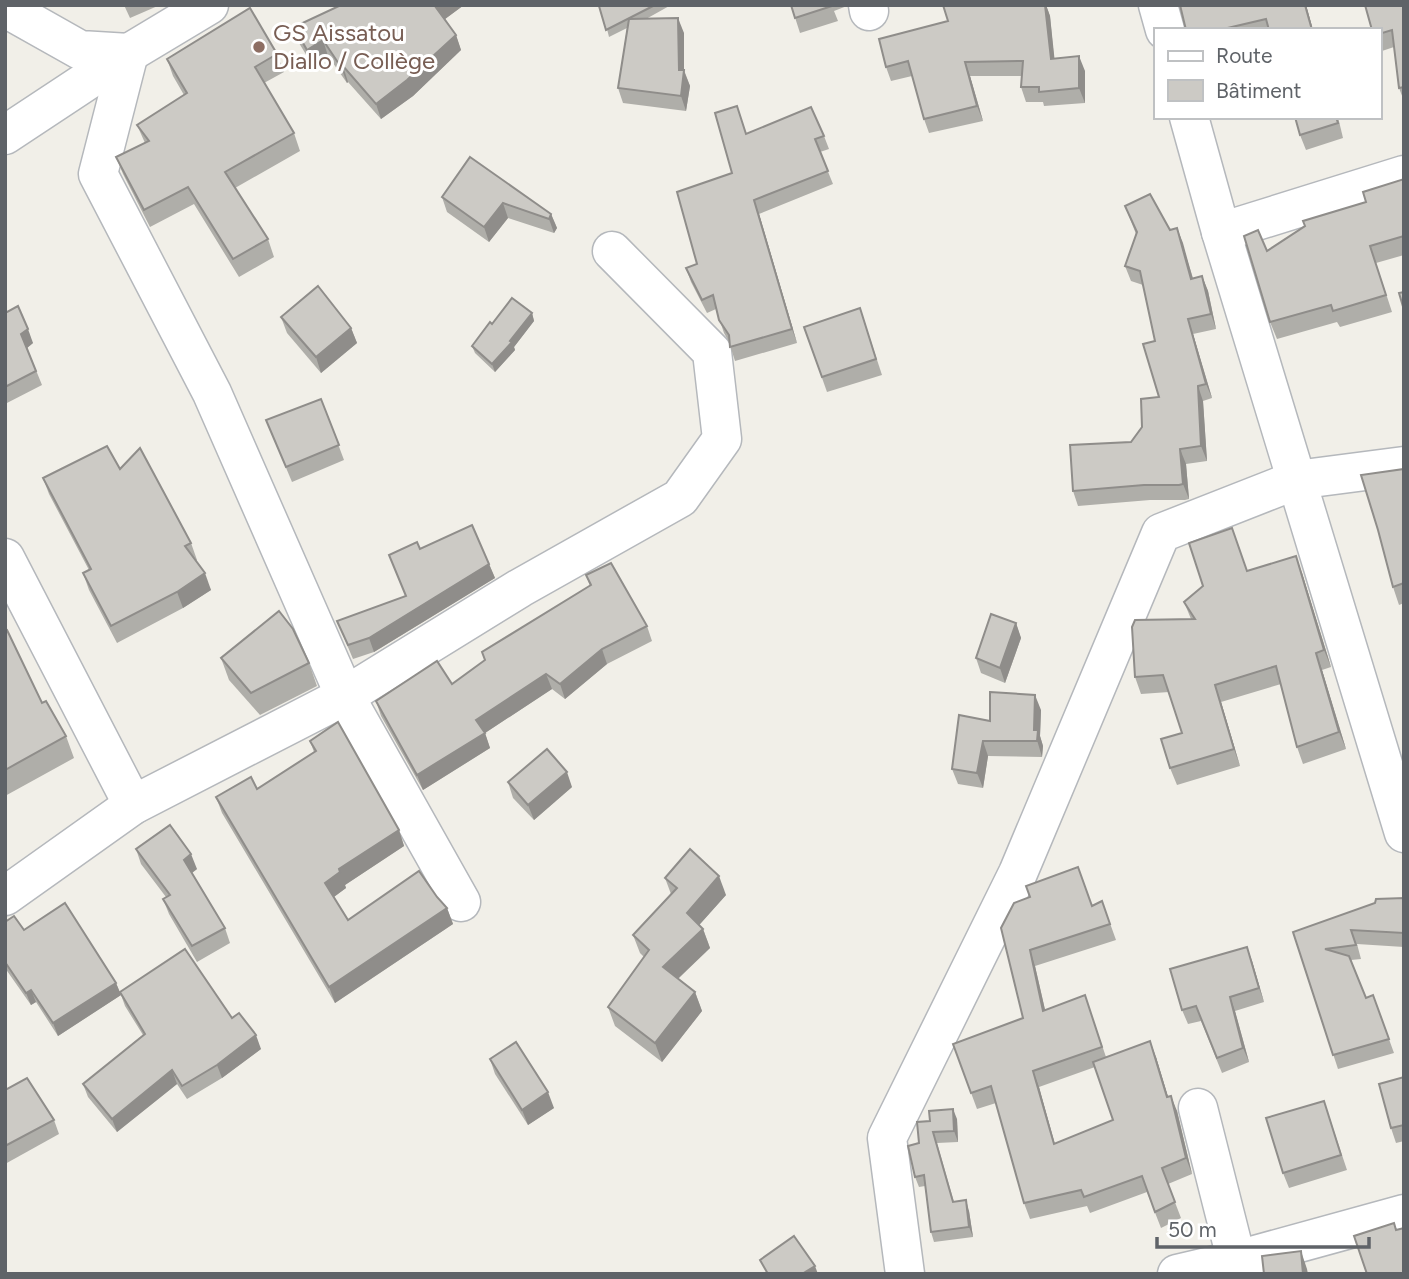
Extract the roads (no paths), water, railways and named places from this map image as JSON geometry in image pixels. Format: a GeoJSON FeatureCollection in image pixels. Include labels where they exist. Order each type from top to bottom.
{"type":"FeatureCollection","features":[{"type":"Feature","properties":{"kind":"street"},"geometry":{"type":"LineString","coordinates":[[5,5],[9,10],[80,50],[129,53]]}},
{"type":"Feature","properties":{"kind":"street"},"geometry":{"type":"LineString","coordinates":[[5,135],[129,53],[209,5]]}},
{"type":"Feature","properties":{"kind":"street"},"geometry":{"type":"LineString","coordinates":[[1158,5],[1164,28]]}},
{"type":"Feature","properties":{"kind":"street"},"geometry":{"type":"LineString","coordinates":[[129,53],[97,174],[212,393],[345,696],[461,901]]}},
{"type":"Feature","properties":{"kind":"street"},"geometry":{"type":"LineString","coordinates":[[1190,119],[1221,232],[1404,833]]}},
{"type":"Feature","properties":{"kind":"street"},"geometry":{"type":"LineString","coordinates":[[1221,232],[1404,175]]}},
{"type":"Feature","properties":{"kind":"street"},"geometry":{"type":"LineString","coordinates":[[5,896],[133,805],[345,696],[520,588],[680,498],[722,439],[712,352],[612,251]]}},
{"type":"Feature","properties":{"kind":"street"},"geometry":{"type":"LineString","coordinates":[[905,1274],[887,1138],[1018,873],[1161,533],[1296,480],[1404,466]]}},
{"type":"Feature","properties":{"kind":"street"},"geometry":{"type":"LineString","coordinates":[[5,558],[133,805]]}},
{"type":"Feature","properties":{"kind":"street"},"geometry":{"type":"LineString","coordinates":[[1198,1108],[1238,1267]]}},
{"type":"Feature","properties":{"kind":"street"},"geometry":{"type":"LineString","coordinates":[[1177,1274],[1238,1267],[1404,1214]]}},
{"type":"Feature","properties":{"kind":"place","name":"GS Aissatou Diallo / Collège"},"geometry":{"type":"Point","coordinates":[259,47]}}]}
